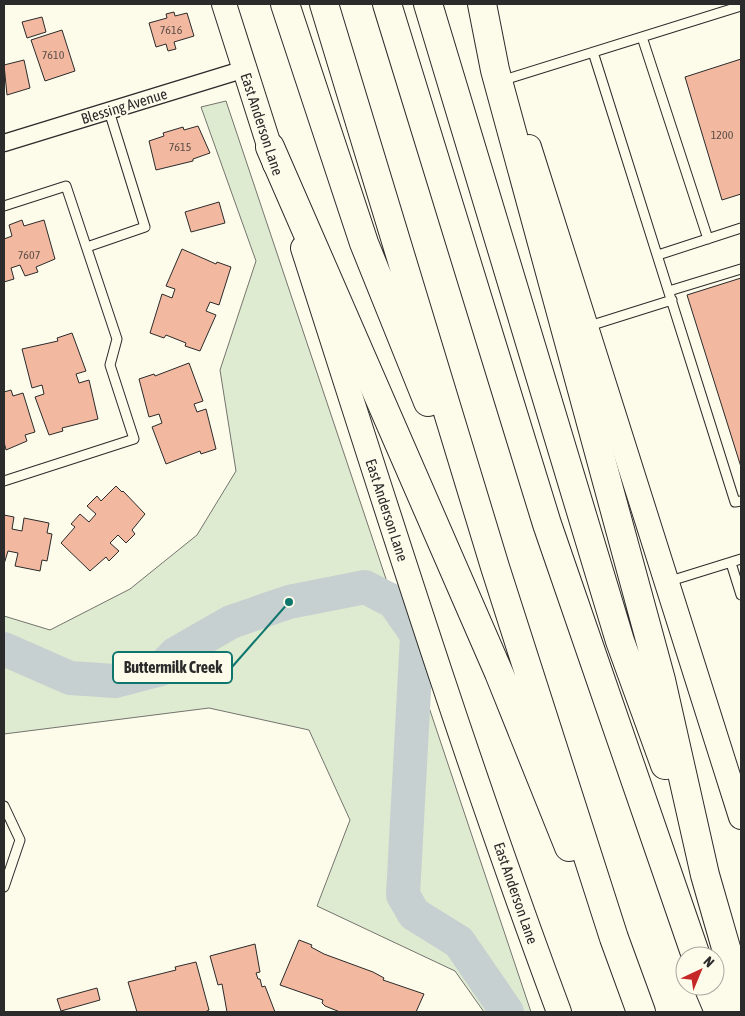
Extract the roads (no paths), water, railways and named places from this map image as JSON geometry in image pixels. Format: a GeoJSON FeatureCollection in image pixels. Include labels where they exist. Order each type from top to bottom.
{"type":"FeatureCollection","features":[{"type":"Feature","properties":{"kind":"highway"},"geometry":{"type":"LineString","coordinates":[[285,4],[364,243],[495,567]]}},
{"type":"Feature","properties":{"kind":"highway"},"geometry":{"type":"LineString","coordinates":[[324,4],[495,567],[614,938],[641,1012]]}},
{"type":"Feature","properties":{"kind":"highway"},"geometry":{"type":"LineString","coordinates":[[387,4],[547,524],[693,946]]}},
{"type":"Feature","properties":{"kind":"highway"},"geometry":{"type":"LineString","coordinates":[[428,4],[620,641],[705,875]]}},
{"type":"Feature","properties":{"kind":"highway"},"geometry":{"type":"LineString","coordinates":[[484,4],[497,79],[661,680],[705,875],[741,1000]]}},
{"type":"Feature","properties":{"kind":"highway"},"geometry":{"type":"LineString","coordinates":[[270,147],[499,673],[562,835],[614,938]]}},
{"type":"Feature","properties":{"kind":"highway"},"geometry":{"type":"LineString","coordinates":[[712,996],[718,1012]]}},
{"type":"Feature","properties":{"kind":"main road","name":"East Anderson Lane"},"geometry":{"type":"LineString","coordinates":[[224,4],[384,504],[514,889],[559,1012]]}},
{"type":"Feature","properties":{"kind":"main road"},"geometry":{"type":"LineString","coordinates":[[484,4],[741,817]]}},
{"type":"Feature","properties":{"kind":"street","name":"Blessing Avenue"},"geometry":{"type":"LineString","coordinates":[[4,143],[244,69]]}},
{"type":"Feature","properties":{"kind":"lane"},"geometry":{"type":"LineString","coordinates":[[507,79],[741,6]]}},
{"type":"Feature","properties":{"kind":"lane"},"geometry":{"type":"LineString","coordinates":[[642,37],[708,239]]}},
{"type":"Feature","properties":{"kind":"lane"},"geometry":{"type":"LineString","coordinates":[[593,52],[736,502],[741,500]]}},
{"type":"Feature","properties":{"kind":"lane"},"geometry":{"type":"LineString","coordinates":[[87,247],[145,226],[109,111]]}},
{"type":"Feature","properties":{"kind":"lane"},"geometry":{"type":"LineString","coordinates":[[4,206],[66,186],[117,339],[110,365],[134,439],[4,482]]}},
{"type":"Feature","properties":{"kind":"lane"},"geometry":{"type":"LineString","coordinates":[[658,254],[741,228]]}},
{"type":"Feature","properties":{"kind":"lane"},"geometry":{"type":"LineString","coordinates":[[669,291],[741,269]]}},
{"type":"Feature","properties":{"kind":"lane"},"geometry":{"type":"LineString","coordinates":[[586,327],[672,300]]}},
{"type":"Feature","properties":{"kind":"lane"},"geometry":{"type":"LineString","coordinates":[[667,582],[741,559]]}},
{"type":"Feature","properties":{"kind":"lane"},"geometry":{"type":"LineString","coordinates":[[731,563],[741,595]]}},
{"type":"Feature","properties":{"kind":"lane"},"geometry":{"type":"LineString","coordinates":[[4,806],[20,840],[4,887]]}},
{"type":"Feature","properties":{"kind":"waterway"},"geometry":{"type":"LineString","coordinates":[[4,649],[70,678],[115,681],[161,669],[175,654],[231,622],[289,602],[365,587],[394,602],[417,635],[403,895],[414,914],[459,942],[507,1012]]}},
{"type":"Feature","properties":{"kind":"place","name":"Buttermilk Creek"},"geometry":{"type":"Point","coordinates":[289,602]}}]}
